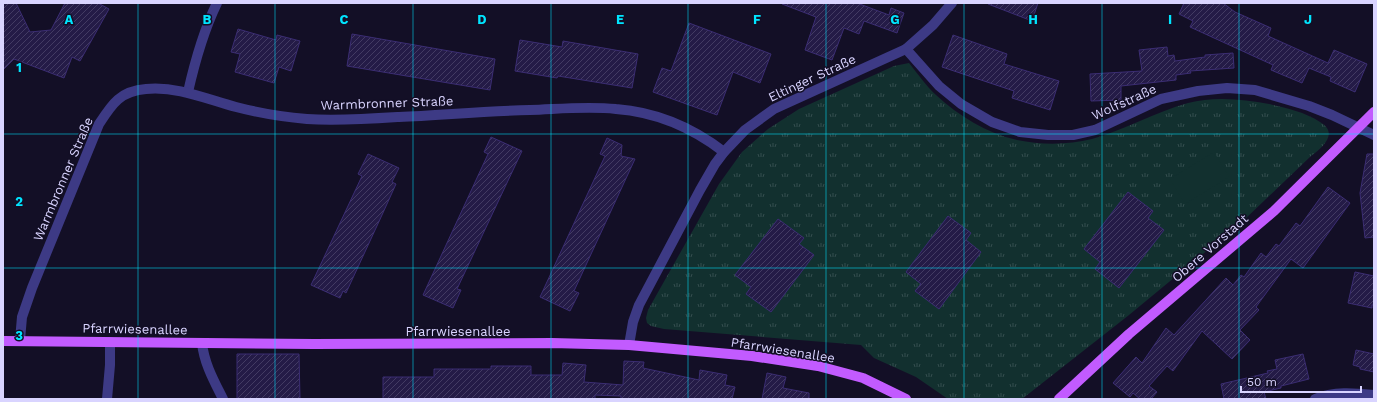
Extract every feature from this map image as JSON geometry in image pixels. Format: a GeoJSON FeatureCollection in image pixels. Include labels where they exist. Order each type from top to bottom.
{"type":"FeatureCollection","features":[{"type":"Feature","properties":{"kind":"main road","name":"Obere Vorstadt"},"geometry":{"type":"LineString","coordinates":[[1059,399],[1129,334],[1274,211],[1374,112]]}},
{"type":"Feature","properties":{"kind":"main road","name":"Pfarrwiesenallee"},"geometry":{"type":"LineString","coordinates":[[3,341],[314,344],[552,343],[629,345],[752,356],[818,366],[863,378],[906,399]]}},
{"type":"Feature","properties":{"kind":"street"},"geometry":{"type":"LineString","coordinates":[[188,92],[195,60],[207,25],[217,3]]}},
{"type":"Feature","properties":{"kind":"street","name":"Eltinger Straße"},"geometry":{"type":"LineString","coordinates":[[629,345],[633,322],[639,305],[700,190],[715,164],[724,152],[745,130],[774,109],[906,48],[933,25],[952,3]]}},
{"type":"Feature","properties":{"kind":"street","name":"Wolfstraße"},"geometry":{"type":"LineString","coordinates":[[906,48],[939,86],[961,104],[992,122],[1020,132],[1048,135],[1073,134],[1095,130],[1161,99],[1198,91],[1226,88],[1255,90],[1309,106],[1374,135]]}},
{"type":"Feature","properties":{"kind":"street","name":"Warmbronner Straße"},"geometry":{"type":"LineString","coordinates":[[20,340],[22,317],[32,288],[99,124],[112,103],[122,96],[145,89],[165,88],[188,92],[236,107],[270,114],[328,120],[354,120],[494,111],[594,108],[617,109],[641,113],[670,121],[692,130],[724,152]]}},
{"type":"Feature","properties":{"kind":"street"},"geometry":{"type":"LineString","coordinates":[[107,399],[110,365],[110,342]]}},
{"type":"Feature","properties":{"kind":"street"},"geometry":{"type":"LineString","coordinates":[[202,343],[203,353],[209,371],[223,399]]}},
{"type":"Feature","properties":{"kind":"street"},"geometry":{"type":"LineString","coordinates":[[1315,399],[1325,395],[1349,393],[1374,395]]}},
{"type":"Feature","properties":{"kind":"green space"},"geometry":{"type":"Polygon","coordinates":[[[909,63],[932,91],[964,117],[994,133],[1026,142],[1064,143],[1092,139],[1188,103],[1218,99],[1259,102],[1295,111],[1326,126],[1329,135],[1327,140],[1320,148],[1244,220],[1129,315],[1022,399],[948,399],[916,377],[874,358],[861,345],[664,329],[651,326],[647,323],[646,318],[648,310],[719,184],[742,152],[768,129],[799,109],[894,66],[909,63]]]}},
{"type":"Feature","properties":{"kind":"green space"},"geometry":{"type":"Polygon","coordinates":[[[1214,152],[1229,177],[1185,204],[1170,179],[1214,152]]]}},
{"type":"Feature","properties":{"kind":"building"},"geometry":{"type":"Polygon","coordinates":[[[3,3],[16,3],[30,32],[51,30],[65,3],[98,3],[109,9],[80,61],[72,57],[64,78],[14,59],[3,70],[3,3]]]}},
{"type":"Feature","properties":{"kind":"building"},"geometry":{"type":"Polygon","coordinates":[[[782,3],[857,3],[889,15],[891,8],[904,13],[897,33],[864,21],[859,34],[844,28],[832,60],[805,50],[816,17],[782,3]]]}},
{"type":"Feature","properties":{"kind":"building"},"geometry":{"type":"Polygon","coordinates":[[[988,3],[1038,3],[1032,21],[988,3]]]}},
{"type":"Feature","properties":{"kind":"building"},"geometry":{"type":"Polygon","coordinates":[[[1184,3],[1223,3],[1235,12],[1271,28],[1268,36],[1328,63],[1334,50],[1367,64],[1355,92],[1330,81],[1331,77],[1309,68],[1302,83],[1271,70],[1273,65],[1190,27],[1193,21],[1179,14],[1184,3]]]}},
{"type":"Feature","properties":{"kind":"building"},"geometry":{"type":"Polygon","coordinates":[[[689,23],[771,54],[760,83],[733,72],[717,115],[653,92],[662,68],[671,71],[689,23]]]}},
{"type":"Feature","properties":{"kind":"building"},"geometry":{"type":"Polygon","coordinates":[[[238,29],[276,40],[277,35],[300,41],[291,71],[279,67],[274,83],[235,72],[240,54],[231,52],[238,29]]]}},
{"type":"Feature","properties":{"kind":"building"},"geometry":{"type":"Polygon","coordinates":[[[352,34],[495,59],[490,90],[347,66],[352,34]]]}},
{"type":"Feature","properties":{"kind":"building"},"geometry":{"type":"Polygon","coordinates":[[[953,35],[1007,54],[1004,64],[1059,81],[1050,110],[1012,98],[1014,91],[942,67],[953,35]]]}},
{"type":"Feature","properties":{"kind":"building"},"geometry":{"type":"Polygon","coordinates":[[[520,40],[562,47],[563,41],[638,54],[632,88],[558,76],[557,78],[515,71],[520,40]]]}},
{"type":"Feature","properties":{"kind":"building"},"geometry":{"type":"Polygon","coordinates":[[[1167,47],[1168,56],[1174,55],[1175,61],[1205,57],[1205,55],[1233,53],[1234,68],[1190,71],[1191,73],[1176,75],[1176,80],[1121,86],[1121,100],[1091,101],[1090,74],[1142,71],[1139,50],[1167,47]]]}},
{"type":"Feature","properties":{"kind":"building"},"geometry":{"type":"Polygon","coordinates":[[[491,137],[522,151],[457,289],[461,290],[453,308],[423,295],[488,154],[484,152],[491,137]]]}},
{"type":"Feature","properties":{"kind":"building"},"geometry":{"type":"Polygon","coordinates":[[[607,138],[622,145],[621,156],[635,159],[574,291],[579,293],[570,311],[540,297],[605,156],[600,154],[607,138]]]}},
{"type":"Feature","properties":{"kind":"building"},"geometry":{"type":"Polygon","coordinates":[[[368,154],[399,168],[392,182],[396,184],[346,293],[343,291],[340,298],[311,285],[362,176],[358,174],[368,154]]]}},
{"type":"Feature","properties":{"kind":"building"},"geometry":{"type":"Polygon","coordinates":[[[1367,154],[1374,154],[1374,237],[1365,238],[1360,193],[1367,154]]]}},
{"type":"Feature","properties":{"kind":"building"},"geometry":{"type":"Polygon","coordinates":[[[1328,187],[1350,203],[1303,268],[1291,259],[1256,307],[1259,310],[1240,330],[1250,340],[1232,359],[1202,331],[1173,371],[1167,366],[1149,386],[1157,392],[1151,399],[1140,399],[1133,393],[1130,397],[1113,383],[1136,357],[1142,363],[1166,328],[1174,335],[1226,278],[1233,285],[1241,275],[1244,277],[1261,253],[1266,257],[1276,244],[1279,246],[1296,223],[1300,226],[1328,187]]]}},
{"type":"Feature","properties":{"kind":"building"},"geometry":{"type":"Polygon","coordinates":[[[1128,192],[1153,211],[1148,218],[1164,230],[1119,288],[1095,269],[1100,262],[1084,249],[1128,192]]]}},
{"type":"Feature","properties":{"kind":"building"},"geometry":{"type":"Polygon","coordinates":[[[948,216],[971,233],[966,240],[981,252],[939,309],[915,291],[921,284],[906,272],[948,216]]]}},
{"type":"Feature","properties":{"kind":"building"},"geometry":{"type":"Polygon","coordinates":[[[778,219],[804,238],[799,244],[814,255],[771,312],[746,294],[751,287],[735,275],[778,219]]]}},
{"type":"Feature","properties":{"kind":"building"},"geometry":{"type":"Polygon","coordinates":[[[1355,272],[1374,276],[1374,305],[1372,305],[1372,308],[1348,303],[1355,272]]]}},
{"type":"Feature","properties":{"kind":"building"},"geometry":{"type":"Polygon","coordinates":[[[1356,350],[1374,354],[1374,372],[1360,369],[1360,367],[1353,365],[1356,350]]]}},
{"type":"Feature","properties":{"kind":"building"},"geometry":{"type":"Polygon","coordinates":[[[237,354],[299,354],[300,399],[237,399],[237,354]]]}},
{"type":"Feature","properties":{"kind":"building"},"geometry":{"type":"Polygon","coordinates":[[[1303,354],[1309,379],[1264,392],[1266,399],[1224,399],[1221,384],[1268,373],[1267,371],[1277,369],[1275,360],[1303,354]]]}},
{"type":"Feature","properties":{"kind":"building"},"geometry":{"type":"Polygon","coordinates":[[[624,361],[644,362],[643,368],[699,380],[700,370],[727,375],[725,385],[735,387],[732,399],[621,399],[621,396],[595,395],[595,399],[383,399],[383,377],[434,377],[434,369],[491,369],[491,366],[531,366],[531,375],[562,375],[563,363],[586,365],[584,382],[623,385],[624,361]]]}},
{"type":"Feature","properties":{"kind":"building"},"geometry":{"type":"Polygon","coordinates":[[[767,373],[786,377],[783,388],[809,393],[809,399],[762,399],[767,373]]]}}]}
